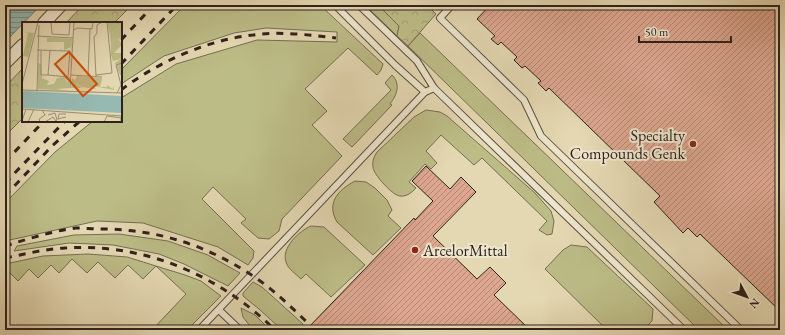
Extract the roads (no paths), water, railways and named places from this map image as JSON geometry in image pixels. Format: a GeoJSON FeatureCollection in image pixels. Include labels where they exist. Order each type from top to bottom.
{"type":"FeatureCollection","features":[{"type":"Feature","properties":{"kind":"street"},"geometry":{"type":"LineString","coordinates":[[45,22],[61,5]]}},
{"type":"Feature","properties":{"kind":"street"},"geometry":{"type":"LineString","coordinates":[[5,63],[22,46]]}},
{"type":"Feature","properties":{"kind":"lane"},"geometry":{"type":"LineString","coordinates":[[335,5],[395,65],[425,92]]}},
{"type":"Feature","properties":{"kind":"lane"},"geometry":{"type":"LineString","coordinates":[[359,5],[417,61],[434,88],[684,330]]}},
{"type":"Feature","properties":{"kind":"lane"},"geometry":{"type":"LineString","coordinates":[[452,5],[440,18],[524,100],[542,136],[741,330]]}},
{"type":"Feature","properties":{"kind":"lane"},"geometry":{"type":"LineString","coordinates":[[199,330],[425,92],[434,88]]}},
{"type":"Feature","properties":{"kind":"lane"},"geometry":{"type":"LineString","coordinates":[[219,310],[240,330]]}},
{"type":"Feature","properties":{"kind":"water"},"geometry":{"type":"Polygon","coordinates":[[[5,5],[41,5],[24,22],[22,22],[22,25],[5,42],[5,5]]]}},
{"type":"Feature","properties":{"kind":"railway"},"geometry":{"type":"LineString","coordinates":[[122,39],[154,5]]}},
{"type":"Feature","properties":{"kind":"railway"},"geometry":{"type":"LineString","coordinates":[[122,63],[177,5]]}},
{"type":"Feature","properties":{"kind":"railway"},"geometry":{"type":"LineString","coordinates":[[122,89],[151,70],[167,62],[201,47],[218,42],[253,35],[274,33],[336,38]]}},
{"type":"Feature","properties":{"kind":"railway"},"geometry":{"type":"LineString","coordinates":[[5,162],[43,122]]}},
{"type":"Feature","properties":{"kind":"railway"},"geometry":{"type":"LineString","coordinates":[[5,183],[64,122]]}},
{"type":"Feature","properties":{"kind":"railway"},"geometry":{"type":"LineString","coordinates":[[5,196],[52,146],[79,122]]}},
{"type":"Feature","properties":{"kind":"railway"},"geometry":{"type":"LineString","coordinates":[[5,246],[49,233],[76,228],[120,230],[160,235],[197,247],[233,263],[266,285],[310,325]]}},
{"type":"Feature","properties":{"kind":"railway"},"geometry":{"type":"LineString","coordinates":[[5,258],[65,248],[95,248],[124,251],[152,257],[179,266],[230,293],[253,310],[275,330]]}},
{"type":"Feature","properties":{"kind":"place","name":"Specialty Compounds Genk"},"geometry":{"type":"Point","coordinates":[693,144]}},
{"type":"Feature","properties":{"kind":"place","name":"ArcelorMittal"},"geometry":{"type":"Point","coordinates":[415,250]}}]}
